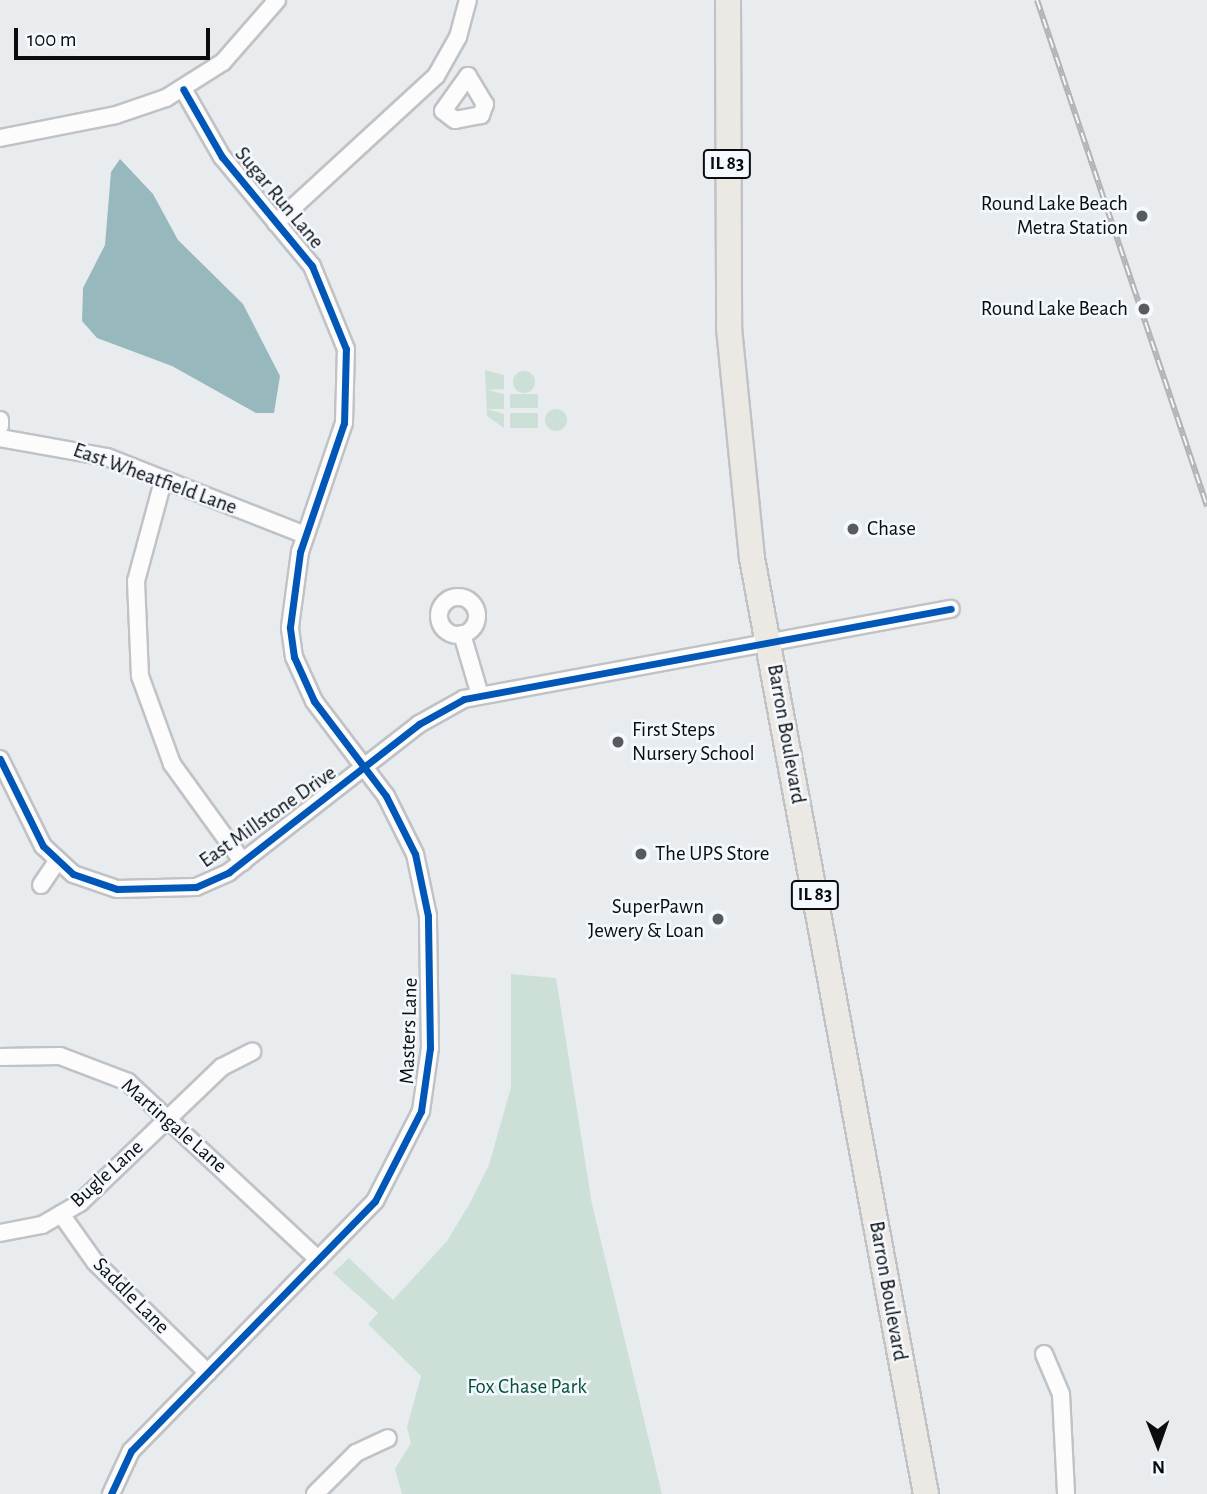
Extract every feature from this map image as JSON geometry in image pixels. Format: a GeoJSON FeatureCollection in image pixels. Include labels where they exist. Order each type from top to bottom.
{"type":"FeatureCollection","features":[{"type":"Feature","properties":{"kind":"main road","name":"Barron Boulevard"},"geometry":{"type":"LineString","coordinates":[[728,0],[729,328],[752,558],[926,1494]]}},
{"type":"Feature","properties":{"kind":"street"},"geometry":{"type":"LineString","coordinates":[[0,138],[116,115],[183,89],[223,62],[277,0]]}},
{"type":"Feature","properties":{"kind":"street"},"geometry":{"type":"LineString","coordinates":[[276,223],[436,76],[458,37],[468,0]]}},
{"type":"Feature","properties":{"kind":"street"},"geometry":{"type":"LineString","coordinates":[[436,76],[456,91]]}},
{"type":"Feature","properties":{"kind":"street","name":"Sugar Run Lane"},"geometry":{"type":"LineString","coordinates":[[183,89],[222,157],[317,274],[346,349],[344,423],[305,535]]}},
{"type":"Feature","properties":{"kind":"street"},"geometry":{"type":"LineString","coordinates":[[0,420],[0,426]]}},
{"type":"Feature","properties":{"kind":"street","name":"East Wheatfield Lane"},"geometry":{"type":"LineString","coordinates":[[0,438],[82,450],[305,535]]}},
{"type":"Feature","properties":{"kind":"street"},"geometry":{"type":"LineString","coordinates":[[163,481],[136,581],[140,676],[172,764],[243,862]]}},
{"type":"Feature","properties":{"kind":"street","name":"Masters Lane"},"geometry":{"type":"LineString","coordinates":[[111,1494],[131,1451],[318,1259],[395,1172],[427,1081],[425,892],[404,824],[367,769],[314,701],[294,657],[290,599],[305,535]]}},
{"type":"Feature","properties":{"kind":"street","name":"East Millstone Drive"},"geometry":{"type":"LineString","coordinates":[[57,861],[93,884],[117,889],[196,887],[243,862],[367,769],[419,723],[480,695],[770,646],[951,610]]}},
{"type":"Feature","properties":{"kind":"street"},"geometry":{"type":"LineString","coordinates":[[462,634],[480,695]]}},
{"type":"Feature","properties":{"kind":"street"},"geometry":{"type":"LineString","coordinates":[[0,759],[43,846],[57,861],[41,885]]}},
{"type":"Feature","properties":{"kind":"street","name":"Bugle Lane"},"geometry":{"type":"LineString","coordinates":[[0,1233],[61,1214],[222,1067],[252,1052]]}},
{"type":"Feature","properties":{"kind":"street","name":"Martingale Lane"},"geometry":{"type":"LineString","coordinates":[[0,1057],[82,1061],[128,1082],[318,1259]]}},
{"type":"Feature","properties":{"kind":"street","name":"Saddle Lane"},"geometry":{"type":"LineString","coordinates":[[61,1214],[95,1262],[208,1373]]}},
{"type":"Feature","properties":{"kind":"street"},"geometry":{"type":"LineString","coordinates":[[1044,1354],[1061,1394],[1066,1494]]}},
{"type":"Feature","properties":{"kind":"street"},"geometry":{"type":"LineString","coordinates":[[315,1494],[356,1453],[388,1438]]}},
{"type":"Feature","properties":{"kind":"green space"},"geometry":{"type":"Polygon","coordinates":[[[485,370],[504,375],[504,389],[487,390],[504,394],[504,409],[487,409],[504,414],[504,428],[487,416],[485,370]]]}},
{"type":"Feature","properties":{"kind":"green space"},"geometry":{"type":"Polygon","coordinates":[[[524,371],[532,374],[535,382],[532,390],[524,393],[516,390],[513,382],[516,374],[524,371]]]}},
{"type":"Feature","properties":{"kind":"green space"},"geometry":{"type":"Polygon","coordinates":[[[510,394],[538,394],[538,408],[510,408],[510,394]]]}},
{"type":"Feature","properties":{"kind":"green space"},"geometry":{"type":"Polygon","coordinates":[[[556,409],[564,412],[567,420],[564,428],[556,431],[548,428],[545,420],[548,412],[556,409]]]}},
{"type":"Feature","properties":{"kind":"green space"},"geometry":{"type":"Polygon","coordinates":[[[510,413],[538,413],[538,428],[510,428],[510,413]]]}},
{"type":"Feature","properties":{"kind":"green space","name":"Fox Chase Park"},"geometry":{"type":"Polygon","coordinates":[[[511,974],[556,978],[592,1204],[662,1494],[402,1494],[395,1469],[411,1443],[407,1427],[421,1376],[368,1324],[378,1313],[333,1273],[349,1258],[393,1300],[447,1241],[470,1203],[489,1165],[511,1087],[511,974]]]}},
{"type":"Feature","properties":{"kind":"water"},"geometry":{"type":"Polygon","coordinates":[[[120,159],[153,194],[178,240],[243,304],[280,376],[274,413],[256,413],[172,366],[97,338],[82,321],[83,288],[105,245],[111,172],[120,159]]]}},
{"type":"Feature","properties":{"kind":"railway"},"geometry":{"type":"LineString","coordinates":[[1037,0],[1207,506]]}},
{"type":"Feature","properties":{"kind":"cycle path"},"geometry":{"type":"LineString","coordinates":[[111,1494],[131,1451],[375,1201],[421,1111],[430,1048],[428,916],[415,854],[386,796],[314,701],[294,657],[290,627],[300,552],[344,423],[346,349],[312,266],[222,157],[183,89]]}},
{"type":"Feature","properties":{"kind":"cycle path"},"geometry":{"type":"LineString","coordinates":[[0,759],[43,846],[73,874],[117,889],[196,887],[229,872],[419,724],[464,699],[951,609]]}},
{"type":"Feature","properties":{"kind":"place","name":"Round Lake Beach Metra Station"},"geometry":{"type":"Point","coordinates":[1142,216]}},
{"type":"Feature","properties":{"kind":"place","name":"Round Lake Beach"},"geometry":{"type":"Point","coordinates":[1144,309]}},
{"type":"Feature","properties":{"kind":"place","name":"Chase"},"geometry":{"type":"Point","coordinates":[853,529]}},
{"type":"Feature","properties":{"kind":"place","name":"First Steps Nursery School"},"geometry":{"type":"Point","coordinates":[618,742]}},
{"type":"Feature","properties":{"kind":"place","name":"The UPS Store"},"geometry":{"type":"Point","coordinates":[641,854]}},
{"type":"Feature","properties":{"kind":"place","name":"SuperPawn Jewery & Loan"},"geometry":{"type":"Point","coordinates":[718,919]}}]}
